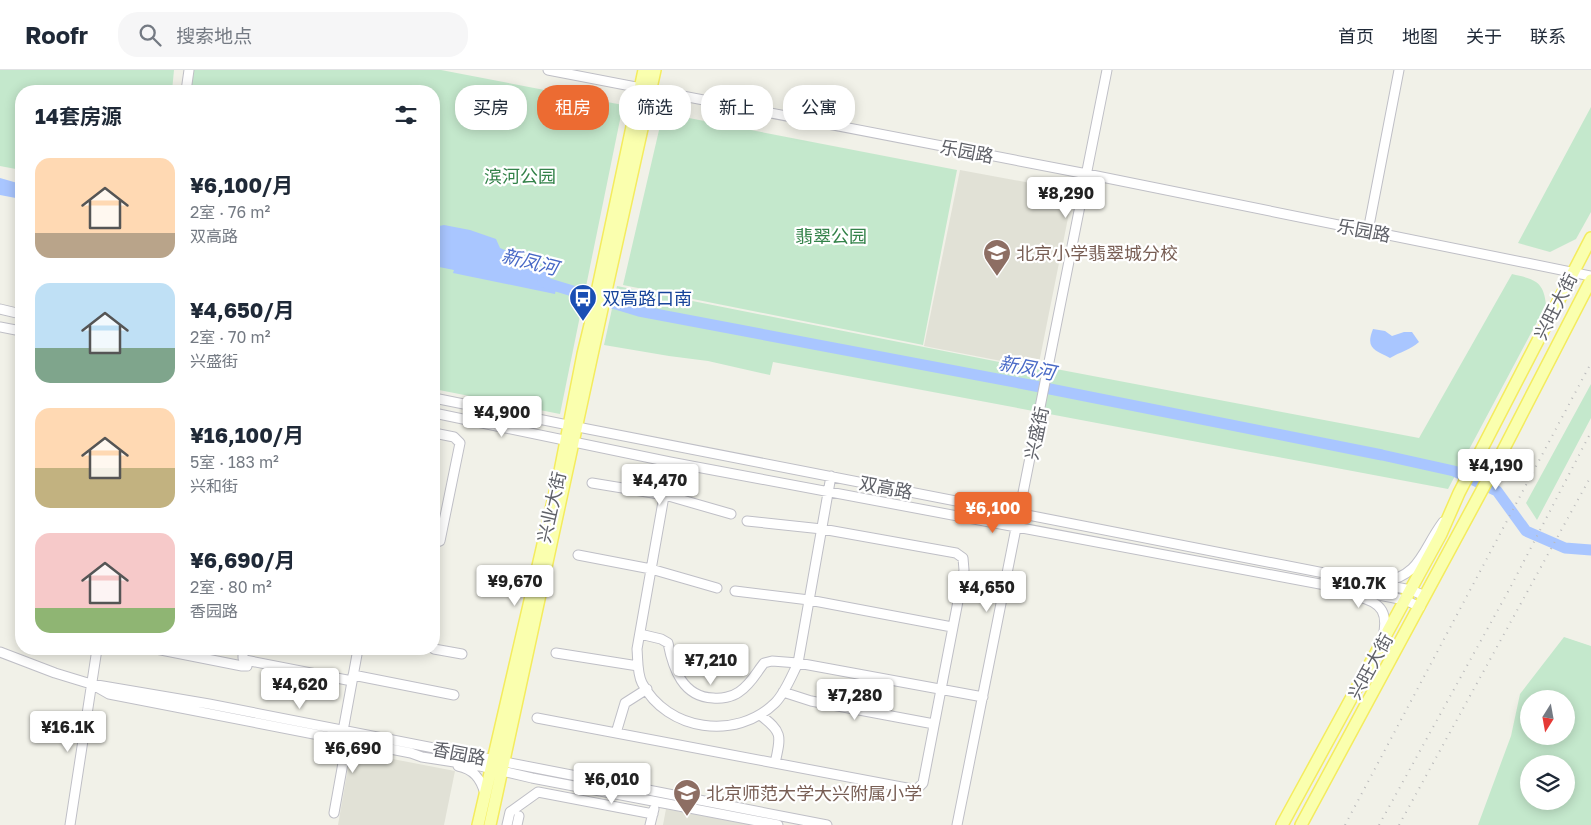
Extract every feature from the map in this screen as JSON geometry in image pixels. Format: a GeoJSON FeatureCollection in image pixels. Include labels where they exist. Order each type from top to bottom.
{"type":"FeatureCollection","features":[{"type":"Feature","properties":{"kind":"main road","name":"兴业大街"},"geometry":{"type":"LineString","coordinates":[[644,70],[645,85]]}},
{"type":"Feature","properties":{"kind":"main road","name":"兴业大街"},"geometry":{"type":"LineString","coordinates":[[647,85],[656,70]]}},
{"type":"Feature","properties":{"kind":"main road","name":"兴业大街"},"geometry":{"type":"LineString","coordinates":[[490,825],[498,765],[636,130]]}},
{"type":"Feature","properties":{"kind":"main road","name":"兴旺大街"},"geometry":{"type":"LineString","coordinates":[[1282,825],[1408,595],[1460,490],[1591,238]]}},
{"type":"Feature","properties":{"kind":"main road","name":"兴旺大街"},"geometry":{"type":"LineString","coordinates":[[1301,825],[1475,504],[1591,280]]}},
{"type":"Feature","properties":{"kind":"main road"},"geometry":{"type":"LineString","coordinates":[[1421,570],[1425,578],[1435,577]]}},
{"type":"Feature","properties":{"kind":"main road"},"geometry":{"type":"LineString","coordinates":[[1384,639],[1397,632],[1402,640]]}},
{"type":"Feature","properties":{"kind":"main road","name":"兴业大街"},"geometry":{"type":"LineString","coordinates":[[478,825],[485,794],[498,765]]}},
{"type":"Feature","properties":{"kind":"street"},"geometry":{"type":"LineString","coordinates":[[187,85],[189,70]]}},
{"type":"Feature","properties":{"kind":"street","name":"乐园路"},"geometry":{"type":"LineString","coordinates":[[548,70],[625,85]]}},
{"type":"Feature","properties":{"kind":"street","name":"兴盛街"},"geometry":{"type":"LineString","coordinates":[[957,825],[1107,70]]}},
{"type":"Feature","properties":{"kind":"street"},"geometry":{"type":"LineString","coordinates":[[1368,231],[1398,70]]}},
{"type":"Feature","properties":{"kind":"street","name":"乐园路"},"geometry":{"type":"LineString","coordinates":[[691,98],[1087,174],[1591,276]]}},
{"type":"Feature","properties":{"kind":"street"},"geometry":{"type":"LineString","coordinates":[[0,309],[15,313]]}},
{"type":"Feature","properties":{"kind":"street"},"geometry":{"type":"LineString","coordinates":[[0,327],[15,330]]}},
{"type":"Feature","properties":{"kind":"street","name":"双高路"},"geometry":{"type":"LineString","coordinates":[[440,399],[573,427],[1375,582],[1408,595],[1420,607]]}},
{"type":"Feature","properties":{"kind":"street"},"geometry":{"type":"LineString","coordinates":[[519,416],[520,403]]}},
{"type":"Feature","properties":{"kind":"street","name":"双高路"},"geometry":{"type":"LineString","coordinates":[[440,414],[670,462],[1324,585],[1425,596]]}},
{"type":"Feature","properties":{"kind":"street"},"geometry":{"type":"LineString","coordinates":[[440,434],[454,437],[460,443],[440,541]]}},
{"type":"Feature","properties":{"kind":"street"},"geometry":{"type":"LineString","coordinates":[[670,462],[637,648],[638,666],[642,682],[670,714],[701,726],[722,727],[740,724],[760,715],[775,703],[783,692],[798,663],[831,476]]}},
{"type":"Feature","properties":{"kind":"street"},"geometry":{"type":"LineString","coordinates":[[592,483],[665,495],[732,514]]}},
{"type":"Feature","properties":{"kind":"street"},"geometry":{"type":"LineString","coordinates":[[1375,582],[1395,580],[1410,572],[1418,563],[1435,532],[1449,514]]}},
{"type":"Feature","properties":{"kind":"street"},"geometry":{"type":"LineString","coordinates":[[537,718],[775,764],[912,789],[918,788],[923,783],[964,570],[963,558],[956,553],[822,529],[747,521]]}},
{"type":"Feature","properties":{"kind":"street"},"geometry":{"type":"LineString","coordinates":[[578,555],[652,569],[717,588]]}},
{"type":"Feature","properties":{"kind":"street"},"geometry":{"type":"LineString","coordinates":[[1324,585],[1377,604],[1382,609],[1385,620],[1384,639]]}},
{"type":"Feature","properties":{"kind":"street"},"geometry":{"type":"LineString","coordinates":[[735,591],[809,600],[952,627]]}},
{"type":"Feature","properties":{"kind":"street"},"geometry":{"type":"LineString","coordinates":[[640,634],[661,638],[668,644],[671,661],[677,676],[688,688],[704,698],[721,698],[738,694],[753,680],[764,663],[772,661],[798,663],[983,697]]}},
{"type":"Feature","properties":{"kind":"street"},"geometry":{"type":"LineString","coordinates":[[440,649],[462,654]]}},
{"type":"Feature","properties":{"kind":"street","name":"香园路"},"geometry":{"type":"LineString","coordinates":[[0,652],[55,673],[91,684],[109,694],[346,734],[498,765],[828,825]]}},
{"type":"Feature","properties":{"kind":"street"},"geometry":{"type":"LineString","coordinates":[[556,653],[638,666]]}},
{"type":"Feature","properties":{"kind":"street"},"geometry":{"type":"LineString","coordinates":[[70,825],[96,655]]}},
{"type":"Feature","properties":{"kind":"street"},"geometry":{"type":"LineString","coordinates":[[186,655],[242,666],[247,666],[248,661]]}},
{"type":"Feature","properties":{"kind":"street"},"geometry":{"type":"LineString","coordinates":[[243,655],[243,658],[248,661],[454,695]]}},
{"type":"Feature","properties":{"kind":"street"},"geometry":{"type":"LineString","coordinates":[[334,813],[357,655]]}},
{"type":"Feature","properties":{"kind":"street"},"geometry":{"type":"LineString","coordinates":[[616,733],[625,703],[647,689]]}},
{"type":"Feature","properties":{"kind":"street"},"geometry":{"type":"LineString","coordinates":[[783,692],[811,701],[934,724]]}},
{"type":"Feature","properties":{"kind":"street"},"geometry":{"type":"LineString","coordinates":[[760,715],[774,726],[779,735],[775,764]]}},
{"type":"Feature","properties":{"kind":"street","name":"香园路"},"geometry":{"type":"LineString","coordinates":[[346,734],[411,752],[422,757],[446,762],[451,760],[498,765],[655,801],[778,825]]}},
{"type":"Feature","properties":{"kind":"street"},"geometry":{"type":"LineString","coordinates":[[446,762],[475,774],[483,785],[485,794]]}},
{"type":"Feature","properties":{"kind":"street"},"geometry":{"type":"LineString","coordinates":[[507,825],[510,812],[538,792],[653,814]]}},
{"type":"Feature","properties":{"kind":"street"},"geometry":{"type":"LineString","coordinates":[[650,825],[655,801]]}},
{"type":"Feature","properties":{"kind":"shaded area","name":"北京小学翡翠城分校"},"geometry":{"type":"Polygon","coordinates":[[[960,170],[1058,188],[1070,208],[1038,368],[924,346],[960,170]]]}},
{"type":"Feature","properties":{"kind":"shaded area"},"geometry":{"type":"Polygon","coordinates":[[[351,751],[455,771],[444,825],[338,825],[351,751]]]}},
{"type":"Feature","properties":{"kind":"shaded area","name":"北京师范大学大兴附属小学"},"geometry":{"type":"Polygon","coordinates":[[[666,809],[752,825],[663,825],[666,809]]]}},
{"type":"Feature","properties":{"kind":"green space"},"geometry":{"type":"Polygon","coordinates":[[[0,70],[174,70],[173,85],[15,85],[15,169],[0,166],[0,70]]]}},
{"type":"Feature","properties":{"kind":"green space","name":"滨河公园"},"geometry":{"type":"Polygon","coordinates":[[[194,70],[441,70],[519,85],[455,85],[455,130],[527,130],[527,87],[537,88],[537,130],[609,130],[609,102],[619,104],[619,125],[560,414],[440,390],[440,85],[192,85],[194,70]]]}},
{"type":"Feature","properties":{"kind":"green space"},"geometry":{"type":"Polygon","coordinates":[[[1591,107],[1591,212],[1576,239],[1550,252],[1518,243],[1591,107]]]}},
{"type":"Feature","properties":{"kind":"green space","name":"翡翠公园"},"geometry":{"type":"Polygon","coordinates":[[[691,118],[701,120],[701,130],[751,130],[957,170],[923,345],[623,285],[659,130],[691,130],[691,118]]]}},
{"type":"Feature","properties":{"kind":"green space"},"geometry":{"type":"Polygon","coordinates":[[[1512,274],[1526,277],[1536,282],[1543,290],[1546,305],[1448,489],[773,362],[770,375],[708,361],[604,345],[617,286],[1034,369],[1056,369],[1419,438],[1512,274]]]}},
{"type":"Feature","properties":{"kind":"green space"},"geometry":{"type":"Polygon","coordinates":[[[1591,384],[1591,418],[1537,520],[1526,503],[1591,384]]]}},
{"type":"Feature","properties":{"kind":"green space"},"geometry":{"type":"Polygon","coordinates":[[[1564,637],[1591,646],[1591,825],[1478,825],[1511,736],[1520,694],[1520,745],[1575,745],[1575,690],[1523,690],[1564,637]]]}},
{"type":"Feature","properties":{"kind":"water"},"geometry":{"type":"Polygon","coordinates":[[[0,178],[15,182],[15,198],[0,195],[0,178]]]}},
{"type":"Feature","properties":{"kind":"water"},"geometry":{"type":"Polygon","coordinates":[[[440,226],[470,230],[496,239],[500,248],[531,260],[544,269],[552,283],[557,284],[555,294],[453,273],[454,270],[440,267],[440,226]]]}},
{"type":"Feature","properties":{"kind":"water"},"geometry":{"type":"Polygon","coordinates":[[[1373,329],[1385,331],[1392,336],[1404,332],[1412,332],[1419,342],[1390,358],[1376,351],[1371,345],[1373,329]]]}},
{"type":"Feature","properties":{"kind":"waterway","name":"新凤河"},"geometry":{"type":"LineString","coordinates":[[543,282],[639,311],[1030,385],[1454,471],[1497,491],[1526,531],[1565,548],[1591,550]]}},
{"type":"Feature","properties":{"kind":"railway"},"geometry":{"type":"LineString","coordinates":[[1345,825],[1591,363]]}},
{"type":"Feature","properties":{"kind":"railway"},"geometry":{"type":"LineString","coordinates":[[1379,825],[1510,588],[1591,432]]}},
{"type":"Feature","properties":{"kind":"railway"},"geometry":{"type":"LineString","coordinates":[[1399,825],[1591,476]]}},
{"type":"Feature","properties":{"kind":"place","name":"北京小学翡翠城分校"},"geometry":{"type":"Point","coordinates":[997,277]}},
{"type":"Feature","properties":{"kind":"place","name":"双高路口南"},"geometry":{"type":"Point","coordinates":[583,322]}},
{"type":"Feature","properties":{"kind":"place","name":"北京师范大学大兴附属小学"},"geometry":{"type":"Point","coordinates":[687,817]}}]}
